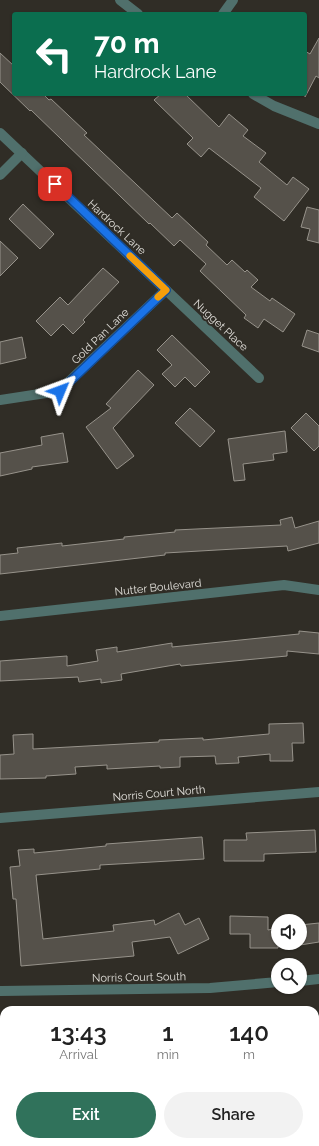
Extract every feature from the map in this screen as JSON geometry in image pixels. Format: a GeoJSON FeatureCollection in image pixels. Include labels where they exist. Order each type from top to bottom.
{"type":"FeatureCollection","features":[{"type":"Feature","properties":{"kind":"street"},"geometry":{"type":"LineString","coordinates":[[120,0],[135,12]]}},
{"type":"Feature","properties":{"kind":"street"},"geometry":{"type":"LineString","coordinates":[[256,96],[274,106],[319,124]]}},
{"type":"Feature","properties":{"kind":"street","name":"Hardrock Lane"},"geometry":{"type":"LineString","coordinates":[[0,133],[166,290]]}},
{"type":"Feature","properties":{"kind":"street"},"geometry":{"type":"LineString","coordinates":[[0,175],[22,153]]}},
{"type":"Feature","properties":{"kind":"street","name":"Nugget Place"},"geometry":{"type":"LineString","coordinates":[[166,290],[259,378]]}},
{"type":"Feature","properties":{"kind":"street","name":"Gold Pan Lane"},"geometry":{"type":"LineString","coordinates":[[0,400],[60,391],[166,290]]}},
{"type":"Feature","properties":{"kind":"street","name":"Nutter Boulevard"},"geometry":{"type":"LineString","coordinates":[[0,616],[284,585],[319,590]]}},
{"type":"Feature","properties":{"kind":"street","name":"Norris Court North"},"geometry":{"type":"LineString","coordinates":[[0,818],[319,792]]}},
{"type":"Feature","properties":{"kind":"street"},"geometry":{"type":"LineString","coordinates":[[307,980],[319,979]]}},
{"type":"Feature","properties":{"kind":"street","name":"Norris Court South"},"geometry":{"type":"LineString","coordinates":[[0,991],[210,988],[271,983]]}},
{"type":"Feature","properties":{"kind":"building"},"geometry":{"type":"Polygon","coordinates":[[[319,38],[319,78],[316,76],[307,93],[307,52],[310,54],[319,38]]]}},
{"type":"Feature","properties":{"kind":"building"},"geometry":{"type":"Polygon","coordinates":[[[0,53],[12,64],[12,94],[0,82],[0,53]]]}},
{"type":"Feature","properties":{"kind":"building"},"geometry":{"type":"Polygon","coordinates":[[[14,96],[45,96],[49,100],[51,99],[87,133],[84,135],[172,218],[177,213],[208,242],[206,245],[227,265],[232,260],[245,272],[247,270],[258,280],[251,287],[270,301],[272,298],[295,314],[283,332],[264,319],[258,328],[244,318],[246,315],[200,271],[206,264],[180,240],[174,246],[150,223],[149,224],[31,110],[30,111],[14,96]]]}},
{"type":"Feature","properties":{"kind":"building"},"geometry":{"type":"Polygon","coordinates":[[[159,96],[187,96],[219,127],[229,114],[248,130],[243,136],[266,153],[259,162],[287,185],[293,177],[309,189],[284,221],[254,197],[261,188],[209,148],[201,157],[187,144],[193,138],[154,100],[159,96]]]}},
{"type":"Feature","properties":{"kind":"building"},"geometry":{"type":"Polygon","coordinates":[[[23,204],[54,234],[40,249],[9,219],[23,204]]]}},
{"type":"Feature","properties":{"kind":"building"},"geometry":{"type":"Polygon","coordinates":[[[307,207],[319,210],[319,243],[307,240],[310,229],[301,227],[307,207]]]}},
{"type":"Feature","properties":{"kind":"building"},"geometry":{"type":"Polygon","coordinates":[[[0,241],[18,258],[0,276],[0,241]]]}},
{"type":"Feature","properties":{"kind":"building"},"geometry":{"type":"Polygon","coordinates":[[[103,268],[119,282],[83,320],[85,322],[73,334],[63,324],[51,336],[36,321],[60,297],[68,305],[103,268]]]}},
{"type":"Feature","properties":{"kind":"building"},"geometry":{"type":"Polygon","coordinates":[[[307,330],[319,334],[319,352],[302,346],[307,330]]]}},
{"type":"Feature","properties":{"kind":"building"},"geometry":{"type":"Polygon","coordinates":[[[172,335],[210,372],[195,387],[185,377],[175,387],[162,374],[172,365],[157,350],[172,335]]]}},
{"type":"Feature","properties":{"kind":"building"},"geometry":{"type":"Polygon","coordinates":[[[22,337],[26,358],[0,364],[0,342],[22,337]]]}},
{"type":"Feature","properties":{"kind":"building"},"geometry":{"type":"Polygon","coordinates":[[[138,370],[154,385],[113,428],[134,456],[117,469],[86,427],[111,408],[106,404],[138,370]]]}},
{"type":"Feature","properties":{"kind":"building"},"geometry":{"type":"Polygon","coordinates":[[[190,408],[215,431],[200,447],[175,423],[190,408]]]}},
{"type":"Feature","properties":{"kind":"building"},"geometry":{"type":"Polygon","coordinates":[[[306,413],[319,426],[319,446],[314,451],[291,428],[306,413]]]}},
{"type":"Feature","properties":{"kind":"building"},"geometry":{"type":"Polygon","coordinates":[[[285,431],[287,452],[273,454],[274,460],[243,464],[245,480],[234,481],[228,439],[285,431]]]}},
{"type":"Feature","properties":{"kind":"building"},"geometry":{"type":"Polygon","coordinates":[[[63,433],[68,462],[32,467],[32,469],[0,476],[0,453],[42,445],[41,437],[63,433]]]}},
{"type":"Feature","properties":{"kind":"building"},"geometry":{"type":"Polygon","coordinates":[[[292,517],[295,528],[319,521],[319,543],[288,551],[287,546],[165,553],[165,555],[0,574],[0,555],[18,553],[17,548],[62,543],[62,546],[124,539],[124,537],[175,532],[175,530],[281,525],[280,520],[292,517]]]}},
{"type":"Feature","properties":{"kind":"building"},"geometry":{"type":"Polygon","coordinates":[[[299,631],[319,633],[319,654],[287,651],[287,656],[181,666],[180,664],[121,674],[122,680],[101,683],[101,679],[79,682],[78,677],[0,681],[0,661],[67,656],[67,666],[98,661],[96,650],[117,647],[117,652],[172,643],[172,647],[299,634],[299,631]]]}},
{"type":"Feature","properties":{"kind":"building"},"geometry":{"type":"Polygon","coordinates":[[[303,723],[304,743],[292,743],[293,761],[270,761],[270,754],[238,757],[239,763],[216,764],[215,756],[180,757],[180,767],[160,768],[160,766],[107,769],[107,765],[75,767],[76,774],[46,776],[46,778],[0,779],[0,755],[14,754],[13,735],[33,734],[33,749],[159,742],[159,740],[203,738],[203,740],[269,734],[269,724],[303,723]]]}},
{"type":"Feature","properties":{"kind":"building"},"geometry":{"type":"Polygon","coordinates":[[[315,830],[316,852],[264,854],[264,861],[224,861],[224,840],[247,840],[246,833],[315,830]]]}},
{"type":"Feature","properties":{"kind":"building"},"geometry":{"type":"Polygon","coordinates":[[[202,837],[204,859],[100,865],[100,869],[36,875],[43,939],[114,931],[113,925],[154,920],[155,925],[179,913],[185,925],[199,918],[209,939],[178,954],[170,937],[132,942],[134,956],[21,966],[16,899],[13,899],[10,867],[20,866],[18,850],[34,849],[34,853],[106,846],[106,844],[202,837]]]}},
{"type":"Feature","properties":{"kind":"building"},"geometry":{"type":"Polygon","coordinates":[[[230,916],[268,917],[268,930],[271,929],[271,948],[250,948],[250,934],[230,934],[230,916]]]}},
{"type":"Feature","properties":{"kind":"building"},"geometry":{"type":"Polygon","coordinates":[[[319,923],[319,942],[307,944],[307,924],[319,923]]]}},
{"type":"Feature","properties":{"kind":"slow traffic"},"geometry":{"type":"LineString","coordinates":[[130,256],[166,290],[158,297]]}},
{"type":"Feature","properties":{"kind":"route"},"geometry":{"type":"LineString","coordinates":[[55,184],[166,290],[60,391]]}}]}
